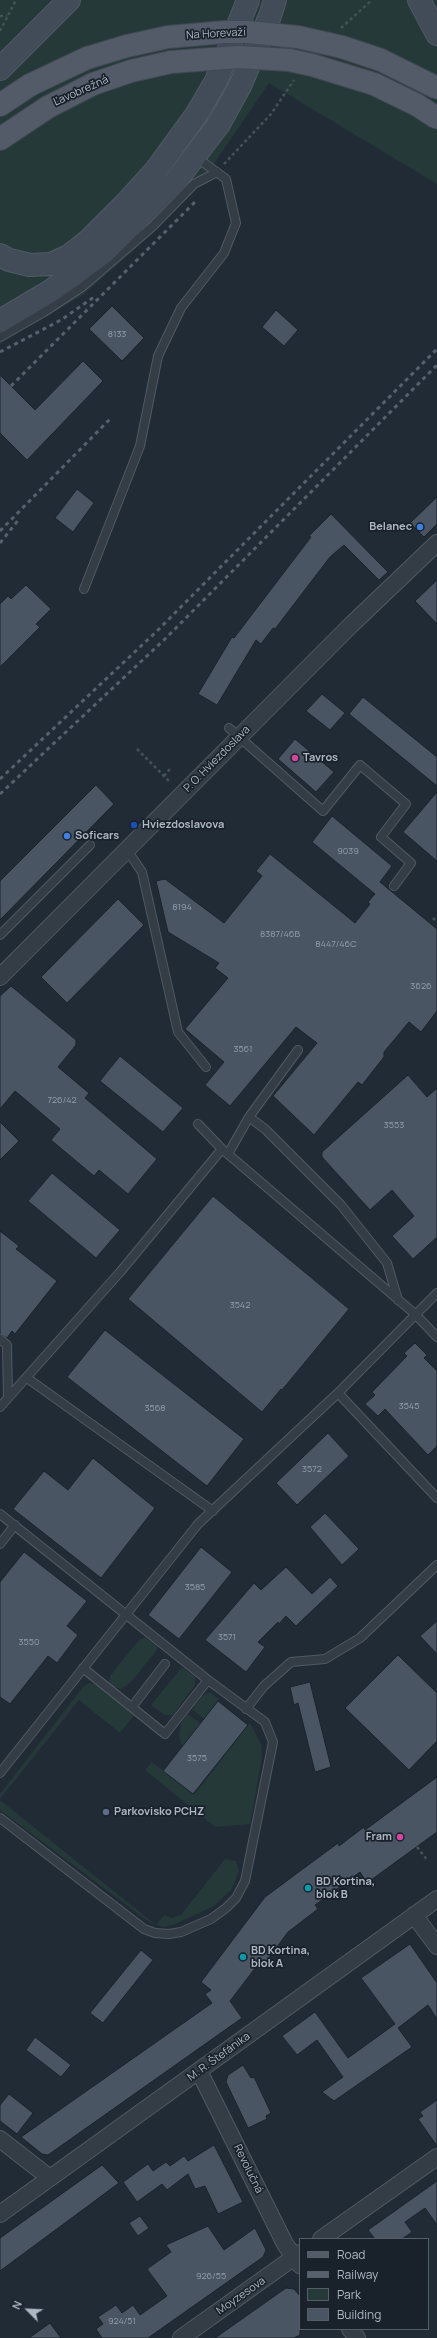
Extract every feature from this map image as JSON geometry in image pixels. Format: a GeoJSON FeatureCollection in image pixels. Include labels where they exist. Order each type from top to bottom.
{"type":"FeatureCollection","features":[{"type":"Feature","properties":{"kind":"main road"},"geometry":{"type":"LineString","coordinates":[[0,69],[69,0]]}},
{"type":"Feature","properties":{"kind":"main road"},"geometry":{"type":"LineString","coordinates":[[0,255],[9,260],[30,265],[51,264],[69,256],[88,241],[127,202],[156,170],[196,115],[216,81],[248,0]]}},
{"type":"Feature","properties":{"kind":"main road"},"geometry":{"type":"LineString","coordinates":[[0,321],[52,290],[104,252],[152,206],[196,157],[219,124],[240,86],[270,16],[274,0]]}},
{"type":"Feature","properties":{"kind":"main road"},"geometry":{"type":"LineString","coordinates":[[419,0],[437,34]]}},
{"type":"Feature","properties":{"kind":"main road","name":"Na Horevaží"},"geometry":{"type":"LineString","coordinates":[[0,105],[37,81],[87,58],[127,46],[168,37],[240,32],[298,37],[342,47],[381,60],[437,88]]}},
{"type":"Feature","properties":{"kind":"main road","name":"Na Horevaží"},"geometry":{"type":"LineString","coordinates":[[171,62],[239,57],[282,60],[312,65],[374,84],[417,105],[437,118]]}},
{"type":"Feature","properties":{"kind":"main road","name":"Ľavobrežná"},"geometry":{"type":"LineString","coordinates":[[0,139],[48,107],[93,84],[131,71],[171,62]]}},
{"type":"Feature","properties":{"kind":"street","name":"P. O. Hviezdoslava"},"geometry":{"type":"LineString","coordinates":[[0,977],[131,847],[182,794],[234,732],[437,543]]}},
{"type":"Feature","properties":{"kind":"street","name":"M. R. Štefánika"},"geometry":{"type":"LineString","coordinates":[[0,2214],[437,1899]]}},
{"type":"Feature","properties":{"kind":"street"},"geometry":{"type":"LineString","coordinates":[[414,1915],[437,1946]]}},
{"type":"Feature","properties":{"kind":"street","name":"Revolučná"},"geometry":{"type":"LineString","coordinates":[[199,2071],[284,2244],[298,2258]]}},
{"type":"Feature","properties":{"kind":"street"},"geometry":{"type":"LineString","coordinates":[[0,2139],[50,2178]]}},
{"type":"Feature","properties":{"kind":"street"},"geometry":{"type":"LineString","coordinates":[[321,2238],[437,2157]]}},
{"type":"Feature","properties":{"kind":"street","name":"Moyzesova"},"geometry":{"type":"LineString","coordinates":[[181,2338],[298,2258]]}},
{"type":"Feature","properties":{"kind":"street"},"geometry":{"type":"LineString","coordinates":[[351,2330],[357,2338]]}},
{"type":"Feature","properties":{"kind":"lane"},"geometry":{"type":"LineString","coordinates":[[84,589],[140,446],[158,356],[181,308],[224,253],[236,223],[226,179],[196,157]]}},
{"type":"Feature","properties":{"kind":"lane"},"geometry":{"type":"LineString","coordinates":[[0,337],[44,312],[82,287],[153,226],[194,184],[217,172]]}},
{"type":"Feature","properties":{"kind":"lane"},"geometry":{"type":"LineString","coordinates":[[234,732],[323,811],[360,765],[406,804],[381,837],[411,863],[394,886]]}},
{"type":"Feature","properties":{"kind":"lane"},"geometry":{"type":"LineString","coordinates":[[0,935],[90,845]]}},
{"type":"Feature","properties":{"kind":"lane"},"geometry":{"type":"LineString","coordinates":[[131,847],[142,872],[178,1032],[206,1067]]}},
{"type":"Feature","properties":{"kind":"lane"},"geometry":{"type":"LineString","coordinates":[[0,1407],[225,1152],[298,1050]]}},
{"type":"Feature","properties":{"kind":"lane"},"geometry":{"type":"LineString","coordinates":[[249,1117],[265,1129],[341,1205],[387,1264],[398,1300]]}},
{"type":"Feature","properties":{"kind":"lane"},"geometry":{"type":"LineString","coordinates":[[198,1124],[225,1152],[415,1314],[437,1337]]}},
{"type":"Feature","properties":{"kind":"lane"},"geometry":{"type":"LineString","coordinates":[[0,1773],[198,1524],[338,1393],[437,1293]]}},
{"type":"Feature","properties":{"kind":"lane"},"geometry":{"type":"LineString","coordinates":[[0,1339],[7,1345],[8,1398]]}},
{"type":"Feature","properties":{"kind":"lane"},"geometry":{"type":"LineString","coordinates":[[27,1378],[213,1511]]}},
{"type":"Feature","properties":{"kind":"lane"},"geometry":{"type":"LineString","coordinates":[[338,1393],[437,1498]]}},
{"type":"Feature","properties":{"kind":"lane"},"geometry":{"type":"LineString","coordinates":[[0,1514],[208,1680],[265,1722],[273,1742],[245,1881],[236,1898],[226,1908],[211,1919],[181,1932],[169,1934],[155,1933],[144,1929],[0,1818]]}},
{"type":"Feature","properties":{"kind":"lane"},"geometry":{"type":"LineString","coordinates":[[0,1544],[15,1525]]}},
{"type":"Feature","properties":{"kind":"lane"},"geometry":{"type":"LineString","coordinates":[[246,1709],[264,1686],[291,1662],[324,1659],[360,1638],[437,1565]]}},
{"type":"Feature","properties":{"kind":"lane"},"geometry":{"type":"LineString","coordinates":[[132,1707],[165,1664]]}},
{"type":"Feature","properties":{"kind":"lane"},"geometry":{"type":"LineString","coordinates":[[83,1668],[165,1734],[208,1680]]}},
{"type":"Feature","properties":{"kind":"path"},"geometry":{"type":"LineString","coordinates":[[0,31],[16,0]]}},
{"type":"Feature","properties":{"kind":"path"},"geometry":{"type":"LineString","coordinates":[[341,29],[372,0]]}},
{"type":"Feature","properties":{"kind":"path"},"geometry":{"type":"LineString","coordinates":[[0,16],[8,16]]}},
{"type":"Feature","properties":{"kind":"path"},"geometry":{"type":"LineString","coordinates":[[217,172],[271,114],[296,77]]}},
{"type":"Feature","properties":{"kind":"path"},"geometry":{"type":"LineString","coordinates":[[137,749],[182,794]]}},
{"type":"Feature","properties":{"kind":"path"},"geometry":{"type":"LineString","coordinates":[[164,776],[170,769]]}},
{"type":"Feature","properties":{"kind":"path"},"geometry":{"type":"LineString","coordinates":[[90,845],[107,835],[124,835],[131,847]]}},
{"type":"Feature","properties":{"kind":"path"},"geometry":{"type":"LineString","coordinates":[[433,918],[437,922]]}},
{"type":"Feature","properties":{"kind":"path"},"geometry":{"type":"LineString","coordinates":[[417,1847],[428,1861]]}},
{"type":"Feature","properties":{"kind":"green space"},"geometry":{"type":"Polygon","coordinates":[[[0,0],[437,0],[437,184],[269,83],[196,190],[149,237],[83,295],[0,344],[0,0]]]}},
{"type":"Feature","properties":{"kind":"green space"},"geometry":{"type":"Polygon","coordinates":[[[145,1637],[158,1647],[157,1650],[130,1683],[121,1689],[109,1684],[110,1676],[139,1640],[145,1637]]]}},
{"type":"Feature","properties":{"kind":"green space"},"geometry":{"type":"Polygon","coordinates":[[[182,1667],[195,1677],[195,1685],[173,1715],[165,1715],[151,1705],[182,1667]]]}},
{"type":"Feature","properties":{"kind":"green space"},"geometry":{"type":"Polygon","coordinates":[[[89,1683],[97,1685],[134,1715],[120,1733],[79,1700],[0,1799],[0,1794],[83,1687],[89,1683]]]}},
{"type":"Feature","properties":{"kind":"green space"},"geometry":{"type":"Polygon","coordinates":[[[210,1692],[219,1699],[204,1719],[192,1709],[202,1696],[210,1692]]]}},
{"type":"Feature","properties":{"kind":"green space"},"geometry":{"type":"Polygon","coordinates":[[[188,1714],[201,1724],[182,1747],[179,1735],[181,1723],[188,1714]]]}},
{"type":"Feature","properties":{"kind":"green space"},"geometry":{"type":"Polygon","coordinates":[[[250,1723],[261,1744],[262,1758],[250,1824],[215,1827],[145,1770],[152,1762],[194,1795],[250,1723]]]}},
{"type":"Feature","properties":{"kind":"green space"},"geometry":{"type":"Polygon","coordinates":[[[0,1800],[156,1925],[149,1922],[0,1810],[0,1800]]]}},
{"type":"Feature","properties":{"kind":"green space"},"geometry":{"type":"Polygon","coordinates":[[[225,1859],[236,1861],[239,1871],[232,1889],[214,1906],[175,1924],[165,1927],[156,1925],[164,1915],[171,1918],[181,1915],[225,1859]]]}},
{"type":"Feature","properties":{"kind":"building"},"geometry":{"type":"Polygon","coordinates":[[[112,306],[144,338],[122,361],[89,329],[112,306]]]}},
{"type":"Feature","properties":{"kind":"building"},"geometry":{"type":"Polygon","coordinates":[[[276,310],[298,330],[284,346],[262,327],[276,310]]]}},
{"type":"Feature","properties":{"kind":"building"},"geometry":{"type":"Polygon","coordinates":[[[83,361],[103,381],[27,460],[0,433],[0,375],[35,410],[83,361]]]}},
{"type":"Feature","properties":{"kind":"building"},"geometry":{"type":"Polygon","coordinates":[[[77,489],[94,503],[73,532],[55,518],[77,489]]]}},
{"type":"Feature","properties":{"kind":"building"},"geometry":{"type":"Polygon","coordinates":[[[437,497],[437,524],[424,537],[410,523],[437,497]]]}},
{"type":"Feature","properties":{"kind":"building"},"geometry":{"type":"Polygon","coordinates":[[[331,514],[388,572],[379,580],[344,545],[330,557],[275,629],[273,628],[261,644],[256,640],[217,705],[198,694],[232,637],[234,638],[311,537],[309,536],[331,514]]]}},
{"type":"Feature","properties":{"kind":"building"},"geometry":{"type":"Polygon","coordinates":[[[437,580],[437,624],[415,601],[437,580]]]}},
{"type":"Feature","properties":{"kind":"building"},"geometry":{"type":"Polygon","coordinates":[[[26,585],[51,609],[36,624],[40,627],[0,667],[0,604],[8,596],[11,599],[26,585]]]}},
{"type":"Feature","properties":{"kind":"building"},"geometry":{"type":"Polygon","coordinates":[[[322,694],[345,713],[330,730],[306,711],[322,694]]]}},
{"type":"Feature","properties":{"kind":"building"},"geometry":{"type":"Polygon","coordinates":[[[363,697],[437,757],[437,786],[349,714],[363,697]]]}},
{"type":"Feature","properties":{"kind":"building"},"geometry":{"type":"Polygon","coordinates":[[[295,739],[334,772],[316,792],[278,759],[295,739]]]}},
{"type":"Feature","properties":{"kind":"building"},"geometry":{"type":"Polygon","coordinates":[[[96,785],[114,804],[0,920],[0,881],[96,785]]]}},
{"type":"Feature","properties":{"kind":"building"},"geometry":{"type":"Polygon","coordinates":[[[437,792],[437,861],[403,832],[437,792]]]}},
{"type":"Feature","properties":{"kind":"building"},"geometry":{"type":"Polygon","coordinates":[[[332,816],[392,866],[380,882],[437,929],[437,1011],[421,1032],[409,1022],[384,1052],[384,1057],[362,1085],[358,1082],[314,1135],[273,1096],[317,1043],[296,1027],[230,1106],[205,1085],[224,1062],[185,1029],[228,978],[215,968],[219,963],[168,932],[156,881],[165,879],[224,923],[262,876],[256,871],[270,854],[355,923],[370,904],[368,902],[375,894],[312,842],[332,816]]]}},
{"type":"Feature","properties":{"kind":"building"},"geometry":{"type":"Polygon","coordinates":[[[118,899],[144,925],[67,1003],[41,977],[118,899]]]}},
{"type":"Feature","properties":{"kind":"building"},"geometry":{"type":"Polygon","coordinates":[[[11,986],[76,1040],[76,1045],[58,1067],[89,1093],[85,1098],[157,1159],[128,1194],[99,1170],[94,1176],[51,1140],[60,1129],[15,1091],[0,1109],[0,996],[11,986]]]}},
{"type":"Feature","properties":{"kind":"building"},"geometry":{"type":"Polygon","coordinates":[[[120,1056],[183,1108],[163,1132],[100,1081],[120,1056]]]}},
{"type":"Feature","properties":{"kind":"building"},"geometry":{"type":"Polygon","coordinates":[[[408,1075],[427,1097],[437,1088],[437,1237],[413,1259],[392,1236],[414,1216],[392,1190],[370,1210],[322,1157],[322,1152],[408,1075]]]}},
{"type":"Feature","properties":{"kind":"building"},"geometry":{"type":"Polygon","coordinates":[[[0,1122],[19,1141],[0,1160],[0,1122]]]}},
{"type":"Feature","properties":{"kind":"building"},"geometry":{"type":"Polygon","coordinates":[[[52,1173],[120,1230],[96,1258],[28,1201],[52,1173]]]}},
{"type":"Feature","properties":{"kind":"building"},"geometry":{"type":"Polygon","coordinates":[[[213,1196],[349,1309],[262,1412],[128,1299],[213,1196]]]}},
{"type":"Feature","properties":{"kind":"building"},"geometry":{"type":"Polygon","coordinates":[[[0,1231],[19,1246],[16,1249],[57,1281],[15,1334],[12,1331],[7,1338],[0,1334],[0,1231]]]}},
{"type":"Feature","properties":{"kind":"building"},"geometry":{"type":"Polygon","coordinates":[[[105,1330],[244,1439],[207,1486],[67,1377],[105,1330]]]}},
{"type":"Feature","properties":{"kind":"building"},"geometry":{"type":"Polygon","coordinates":[[[415,1343],[427,1355],[424,1358],[437,1371],[437,1446],[428,1455],[385,1409],[378,1416],[365,1404],[375,1395],[372,1392],[407,1356],[404,1353],[415,1343]]]}},
{"type":"Feature","properties":{"kind":"building"},"geometry":{"type":"Polygon","coordinates":[[[328,1433],[349,1456],[297,1505],[276,1483],[328,1433]]]}},
{"type":"Feature","properties":{"kind":"building"},"geometry":{"type":"Polygon","coordinates":[[[93,1458],[155,1508],[101,1578],[13,1509],[44,1471],[68,1490],[93,1458]]]}},
{"type":"Feature","properties":{"kind":"building"},"geometry":{"type":"Polygon","coordinates":[[[325,1513],[359,1549],[342,1565],[310,1527],[325,1513]]]}},
{"type":"Feature","properties":{"kind":"building"},"geometry":{"type":"Polygon","coordinates":[[[201,1547],[232,1572],[179,1639],[148,1615],[201,1547]]]}},
{"type":"Feature","properties":{"kind":"building"},"geometry":{"type":"Polygon","coordinates":[[[24,1552],[87,1601],[67,1626],[78,1635],[57,1663],[48,1656],[10,1704],[0,1697],[0,1582],[24,1552]]]}},
{"type":"Feature","properties":{"kind":"building"},"geometry":{"type":"Polygon","coordinates":[[[286,1567],[312,1594],[330,1577],[338,1586],[296,1626],[286,1616],[279,1624],[278,1622],[258,1642],[265,1647],[246,1672],[205,1640],[254,1583],[261,1590],[286,1567]]]}},
{"type":"Feature","properties":{"kind":"building"},"geometry":{"type":"Polygon","coordinates":[[[437,1621],[437,1654],[420,1636],[437,1621]]]}},
{"type":"Feature","properties":{"kind":"building"},"geometry":{"type":"Polygon","coordinates":[[[398,1655],[437,1693],[437,1741],[409,1770],[345,1708],[398,1655]]]}},
{"type":"Feature","properties":{"kind":"building"},"geometry":{"type":"Polygon","coordinates":[[[310,1682],[331,1767],[315,1772],[298,1703],[294,1705],[290,1687],[310,1682]]]}},
{"type":"Feature","properties":{"kind":"building"},"geometry":{"type":"Polygon","coordinates":[[[218,1701],[248,1725],[193,1794],[163,1771],[218,1701]]]}},
{"type":"Feature","properties":{"kind":"building"},"geometry":{"type":"Polygon","coordinates":[[[437,1777],[437,1832],[367,1883],[360,1872],[315,1905],[318,1909],[288,1932],[260,1970],[256,1967],[230,2001],[242,2018],[48,2155],[42,2154],[21,2137],[212,2003],[205,1994],[211,1990],[201,1982],[265,1897],[338,1843],[339,1846],[364,1827],[365,1830],[437,1777]]]}},
{"type":"Feature","properties":{"kind":"building"},"geometry":{"type":"Polygon","coordinates":[[[410,1944],[437,1983],[437,2019],[428,2005],[398,2028],[412,2047],[334,2101],[322,2092],[343,2077],[317,2040],[297,2055],[282,2036],[315,2012],[348,2058],[395,2024],[361,1978],[410,1944]]]}},
{"type":"Feature","properties":{"kind":"building"},"geometry":{"type":"Polygon","coordinates":[[[141,1950],[153,1960],[103,2023],[90,2013],[141,1950]]]}},
{"type":"Feature","properties":{"kind":"building"},"geometry":{"type":"Polygon","coordinates":[[[35,2037],[71,2065],[61,2077],[26,2050],[35,2037]]]}},
{"type":"Feature","properties":{"kind":"building"},"geometry":{"type":"Polygon","coordinates":[[[243,2065],[251,2078],[254,2077],[271,2113],[266,2116],[267,2119],[248,2128],[226,2082],[228,2075],[243,2065]]]}},
{"type":"Feature","properties":{"kind":"building"},"geometry":{"type":"Polygon","coordinates":[[[9,2094],[33,2113],[17,2134],[0,2121],[0,2105],[9,2094]]]}},
{"type":"Feature","properties":{"kind":"building"},"geometry":{"type":"Polygon","coordinates":[[[437,2100],[437,2146],[418,2119],[423,2116],[420,2112],[437,2100]]]}},
{"type":"Feature","properties":{"kind":"building"},"geometry":{"type":"Polygon","coordinates":[[[214,2145],[243,2202],[218,2214],[205,2186],[195,2189],[188,2174],[167,2190],[162,2184],[137,2202],[123,2182],[148,2164],[153,2171],[166,2162],[170,2166],[184,2156],[188,2161],[214,2145]]]}},
{"type":"Feature","properties":{"kind":"building"},"geometry":{"type":"Polygon","coordinates":[[[102,2165],[119,2183],[0,2271],[0,2238],[102,2165]]]}},
{"type":"Feature","properties":{"kind":"building"},"geometry":{"type":"Polygon","coordinates":[[[437,2181],[437,2225],[425,2208],[405,2222],[412,2232],[403,2238],[374,2238],[368,2230],[437,2181]]]}},
{"type":"Feature","properties":{"kind":"building"},"geometry":{"type":"Polygon","coordinates":[[[140,2216],[149,2228],[138,2236],[129,2223],[140,2216]]]}},
{"type":"Feature","properties":{"kind":"building"},"geometry":{"type":"Polygon","coordinates":[[[208,2226],[224,2250],[255,2228],[266,2250],[263,2257],[148,2338],[102,2338],[96,2329],[103,2324],[98,2317],[116,2305],[122,2313],[133,2305],[140,2315],[167,2296],[147,2269],[171,2252],[166,2245],[208,2226]]]}},
{"type":"Feature","properties":{"kind":"building"},"geometry":{"type":"Polygon","coordinates":[[[286,2288],[294,2289],[299,2295],[300,2335],[294,2338],[215,2338],[286,2288]]]}},
{"type":"Feature","properties":{"kind":"building"},"geometry":{"type":"Polygon","coordinates":[[[50,2323],[61,2338],[29,2338],[50,2323]]]}},
{"type":"Feature","properties":{"kind":"railway"},"geometry":{"type":"LineString","coordinates":[[11,386],[195,202]]}},
{"type":"Feature","properties":{"kind":"railway"},"geometry":{"type":"LineString","coordinates":[[0,352],[61,320],[94,297]]}},
{"type":"Feature","properties":{"kind":"railway"},"geometry":{"type":"LineString","coordinates":[[0,779],[158,630],[437,349]]}},
{"type":"Feature","properties":{"kind":"railway"},"geometry":{"type":"LineString","coordinates":[[0,794],[166,638],[437,365]]}},
{"type":"Feature","properties":{"kind":"railway"},"geometry":{"type":"LineString","coordinates":[[0,531],[112,417]]}},
{"type":"Feature","properties":{"kind":"railway"},"geometry":{"type":"LineString","coordinates":[[0,543],[20,518]]}},
{"type":"Feature","properties":{"kind":"place","name":"Belanec"},"geometry":{"type":"Point","coordinates":[420,527]}},
{"type":"Feature","properties":{"kind":"place","name":"Tavros"},"geometry":{"type":"Point","coordinates":[295,758]}},
{"type":"Feature","properties":{"kind":"place","name":"Hviezdoslavova"},"geometry":{"type":"Point","coordinates":[134,825]}},
{"type":"Feature","properties":{"kind":"place","name":"Soficars"},"geometry":{"type":"Point","coordinates":[67,836]}},
{"type":"Feature","properties":{"kind":"place","name":"Parkovisko PCHZ"},"geometry":{"type":"Point","coordinates":[106,1812]}},
{"type":"Feature","properties":{"kind":"place","name":"Fram"},"geometry":{"type":"Point","coordinates":[400,1837]}},
{"type":"Feature","properties":{"kind":"place","name":"BD Kortina, blok B"},"geometry":{"type":"Point","coordinates":[308,1888]}},
{"type":"Feature","properties":{"kind":"place","name":"BD Kortina, blok A"},"geometry":{"type":"Point","coordinates":[243,1957]}}]}
